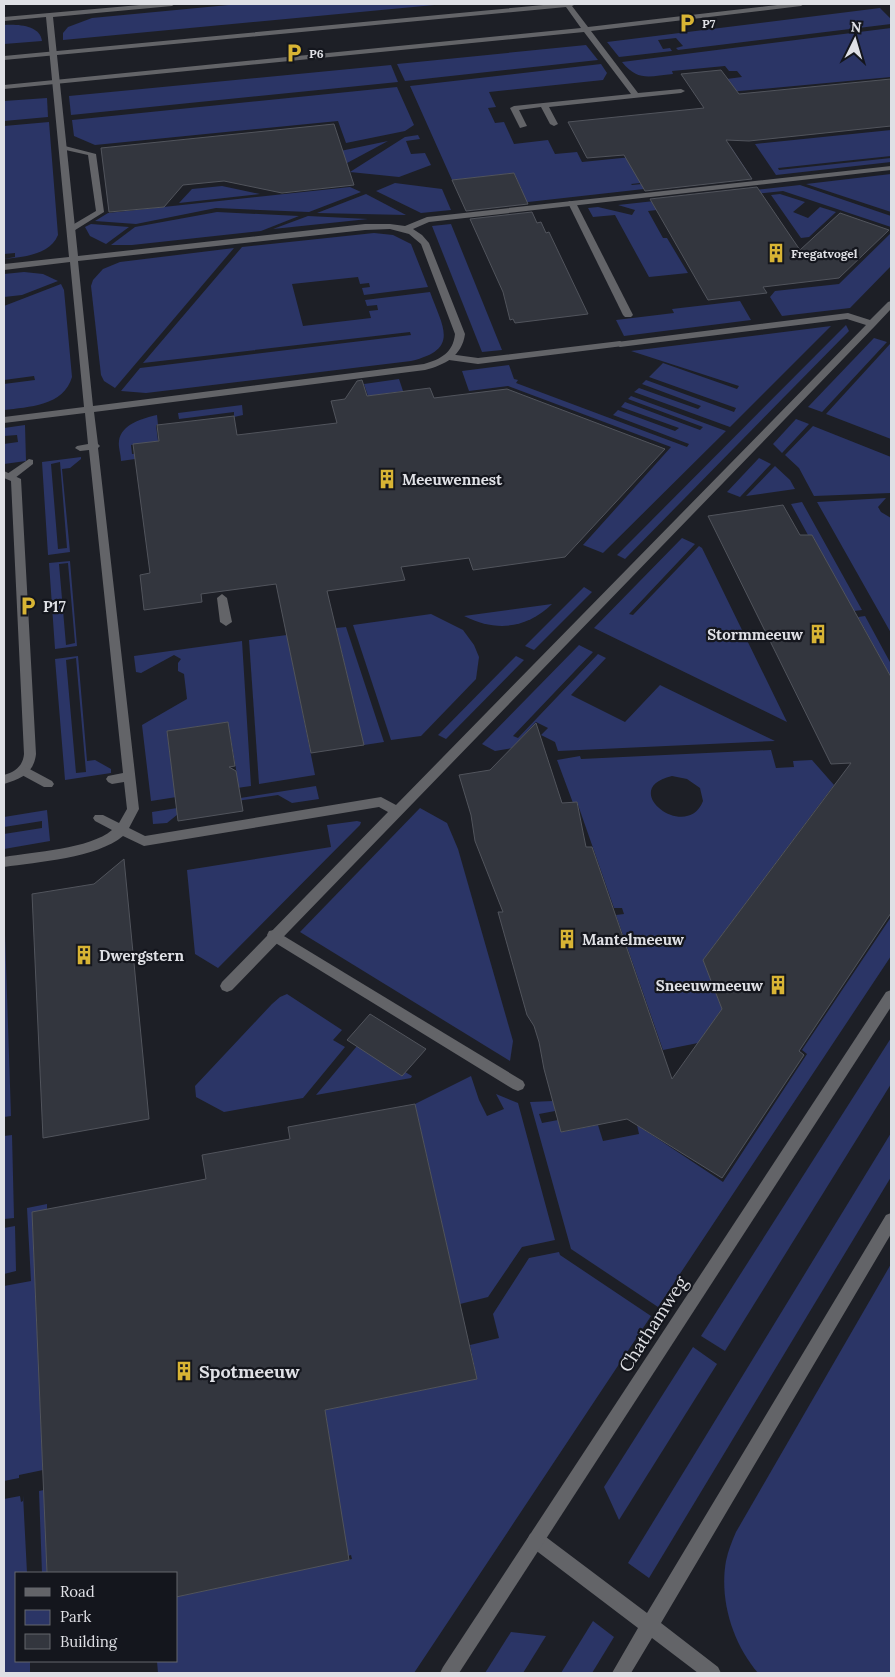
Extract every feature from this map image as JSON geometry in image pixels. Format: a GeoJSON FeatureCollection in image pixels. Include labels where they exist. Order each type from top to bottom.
{"type":"FeatureCollection","features":[{"type":"Feature","properties":{"kind":"street"},"geometry":{"type":"LineString","coordinates":[[4,19],[172,4]]}},
{"type":"Feature","properties":{"kind":"street"},"geometry":{"type":"LineString","coordinates":[[567,4],[636,96]]}},
{"type":"Feature","properties":{"kind":"street"},"geometry":{"type":"LineString","coordinates":[[4,58],[573,4]]}},
{"type":"Feature","properties":{"kind":"street"},"geometry":{"type":"LineString","coordinates":[[4,86],[587,30],[801,4]]}},
{"type":"Feature","properties":{"kind":"street"},"geometry":{"type":"LineString","coordinates":[[4,862],[59,846],[90,848],[107,841],[121,830],[133,809],[95,446],[89,409],[64,147],[49,15]]}},
{"type":"Feature","properties":{"kind":"street"},"geometry":{"type":"LineString","coordinates":[[523,126],[514,108],[681,91]]}},
{"type":"Feature","properties":{"kind":"street"},"geometry":{"type":"LineString","coordinates":[[544,105],[554,124]]}},
{"type":"Feature","properties":{"kind":"street"},"geometry":{"type":"LineString","coordinates":[[64,147],[92,154],[100,212],[72,229]]}},
{"type":"Feature","properties":{"kind":"street"},"geometry":{"type":"LineString","coordinates":[[406,229],[426,220],[506,214],[766,179],[891,168]]}},
{"type":"Feature","properties":{"kind":"street"},"geometry":{"type":"LineString","coordinates":[[572,204],[628,315]]}},
{"type":"Feature","properties":{"kind":"street"},"geometry":{"type":"LineString","coordinates":[[4,267],[365,227],[393,226],[406,229],[421,237],[425,242],[460,334],[458,348],[449,357],[436,364],[414,369],[89,409],[38,420],[4,420]]}},
{"type":"Feature","properties":{"kind":"street"},"geometry":{"type":"LineString","coordinates":[[227,986],[274,935],[891,304]]}},
{"type":"Feature","properties":{"kind":"street"},"geometry":{"type":"LineString","coordinates":[[449,357],[478,362],[848,316],[872,324]]}},
{"type":"Feature","properties":{"kind":"street"},"geometry":{"type":"LineString","coordinates":[[80,448],[95,446]]}},
{"type":"Feature","properties":{"kind":"street"},"geometry":{"type":"LineString","coordinates":[[8,475],[29,462]]}},
{"type":"Feature","properties":{"kind":"street"},"geometry":{"type":"LineString","coordinates":[[4,779],[24,771],[30,762],[16,479],[8,475]]}},
{"type":"Feature","properties":{"kind":"street"},"geometry":{"type":"LineString","coordinates":[[222,598],[226,622]]}},
{"type":"Feature","properties":{"kind":"street"},"geometry":{"type":"LineString","coordinates":[[24,771],[48,784]]}},
{"type":"Feature","properties":{"kind":"street"},"geometry":{"type":"LineString","coordinates":[[112,779],[130,776]]}},
{"type":"Feature","properties":{"kind":"street"},"geometry":{"type":"LineString","coordinates":[[99,818],[144,841],[381,802],[396,811]]}},
{"type":"Feature","properties":{"kind":"street"},"geometry":{"type":"LineString","coordinates":[[274,935],[518,1085]]}},
{"type":"Feature","properties":{"kind":"street","name":"Chathamweg"},"geometry":{"type":"LineString","coordinates":[[449,1673],[891,996]]}},
{"type":"Feature","properties":{"kind":"street"},"geometry":{"type":"LineString","coordinates":[[621,1673],[891,1220]]}},
{"type":"Feature","properties":{"kind":"street"},"geometry":{"type":"LineString","coordinates":[[536,1540],[712,1673]]}},
{"type":"Feature","properties":{"kind":"green space"},"geometry":{"type":"Polygon","coordinates":[[[239,4],[445,4],[63,40],[63,33],[68,27],[92,18],[239,4]]]}},
{"type":"Feature","properties":{"kind":"green space"},"geometry":{"type":"Polygon","coordinates":[[[880,8],[891,19],[891,24],[678,50],[676,48],[683,46],[676,38],[658,40],[663,49],[670,48],[672,51],[619,57],[607,42],[880,8]]]}},
{"type":"Feature","properties":{"kind":"green space"},"geometry":{"type":"Polygon","coordinates":[[[4,25],[21,25],[33,29],[42,41],[4,44],[4,25]]]}},
{"type":"Feature","properties":{"kind":"green space"},"geometry":{"type":"Polygon","coordinates":[[[891,28],[891,77],[696,95],[696,83],[742,77],[737,71],[729,71],[725,66],[672,71],[673,74],[645,76],[633,73],[622,62],[891,28]]]}},
{"type":"Feature","properties":{"kind":"green space"},"geometry":{"type":"Polygon","coordinates":[[[586,45],[598,60],[405,81],[397,64],[586,45]]]}},
{"type":"Feature","properties":{"kind":"green space"},"geometry":{"type":"Polygon","coordinates":[[[601,64],[607,73],[603,80],[489,92],[496,107],[488,108],[495,123],[504,122],[514,144],[548,140],[555,154],[577,152],[582,162],[731,147],[751,177],[501,205],[507,192],[522,190],[514,173],[452,180],[410,86],[601,64]],[[739,172],[631,184],[632,185],[740,174],[739,172]]]}},
{"type":"Feature","properties":{"kind":"green space"},"geometry":{"type":"Polygon","coordinates":[[[391,65],[398,82],[71,115],[69,96],[391,65]]]}},
{"type":"Feature","properties":{"kind":"green space"},"geometry":{"type":"Polygon","coordinates":[[[397,87],[414,125],[405,131],[346,143],[338,121],[95,145],[74,136],[72,120],[397,87]]]}},
{"type":"Feature","properties":{"kind":"green space"},"geometry":{"type":"Polygon","coordinates":[[[47,98],[48,117],[4,121],[4,101],[47,98]]]}},
{"type":"Feature","properties":{"kind":"green space"},"geometry":{"type":"Polygon","coordinates":[[[49,122],[58,235],[49,247],[42,251],[27,256],[4,259],[15,257],[15,253],[4,254],[4,126],[49,122]]]}},
{"type":"Feature","properties":{"kind":"green space"},"geometry":{"type":"Polygon","coordinates":[[[891,130],[891,156],[778,168],[779,170],[891,158],[891,162],[776,175],[755,144],[891,130]]]}},
{"type":"Feature","properties":{"kind":"green space"},"geometry":{"type":"Polygon","coordinates":[[[418,135],[420,139],[406,141],[411,154],[425,153],[431,165],[399,177],[350,172],[405,137],[418,135]]]}},
{"type":"Feature","properties":{"kind":"green space"},"geometry":{"type":"Polygon","coordinates":[[[388,141],[334,170],[307,158],[388,141]]]}},
{"type":"Feature","properties":{"kind":"green space"},"geometry":{"type":"Polygon","coordinates":[[[891,174],[891,212],[806,184],[891,174]]]}},
{"type":"Feature","properties":{"kind":"green space"},"geometry":{"type":"Polygon","coordinates":[[[395,183],[442,189],[451,210],[421,213],[376,191],[395,183]]]}},
{"type":"Feature","properties":{"kind":"green space"},"geometry":{"type":"Polygon","coordinates":[[[800,185],[891,216],[891,227],[783,191],[717,198],[720,203],[648,211],[663,238],[667,238],[688,273],[649,277],[615,215],[593,217],[588,208],[598,207],[632,215],[635,210],[618,205],[800,185]]]}},
{"type":"Feature","properties":{"kind":"green space"},"geometry":{"type":"Polygon","coordinates":[[[222,186],[260,194],[179,203],[192,189],[222,186]]]}},
{"type":"Feature","properties":{"kind":"green space"},"geometry":{"type":"Polygon","coordinates":[[[350,187],[361,192],[309,212],[216,208],[136,224],[95,221],[108,213],[350,187]]]}},
{"type":"Feature","properties":{"kind":"green space"},"geometry":{"type":"Polygon","coordinates":[[[366,194],[406,215],[317,213],[366,194]]]}},
{"type":"Feature","properties":{"kind":"green space"},"geometry":{"type":"Polygon","coordinates":[[[780,194],[805,202],[793,212],[808,218],[820,207],[836,212],[809,237],[801,238],[771,195],[780,194]]]}},
{"type":"Feature","properties":{"kind":"green space"},"geometry":{"type":"Polygon","coordinates":[[[217,212],[299,216],[261,231],[132,245],[111,245],[135,227],[217,212]]]}},
{"type":"Feature","properties":{"kind":"green space"},"geometry":{"type":"Polygon","coordinates":[[[308,216],[368,219],[273,229],[308,216]]]}},
{"type":"Feature","properties":{"kind":"green space"},"geometry":{"type":"Polygon","coordinates":[[[91,224],[129,227],[106,244],[90,236],[85,227],[91,224]]]}},
{"type":"Feature","properties":{"kind":"green space"},"geometry":{"type":"Polygon","coordinates":[[[451,224],[502,350],[482,352],[432,226],[451,224]]]}},
{"type":"Feature","properties":{"kind":"green space"},"geometry":{"type":"Polygon","coordinates":[[[374,233],[393,235],[411,244],[428,287],[364,295],[362,288],[370,287],[369,283],[360,284],[358,277],[292,284],[303,326],[371,318],[369,311],[378,310],[377,305],[367,306],[365,300],[430,292],[443,326],[444,336],[442,343],[436,350],[411,361],[146,393],[121,391],[140,368],[411,335],[410,332],[143,363],[242,247],[374,233]]]}},
{"type":"Feature","properties":{"kind":"green space"},"geometry":{"type":"Polygon","coordinates":[[[891,233],[891,266],[850,308],[782,316],[770,297],[775,291],[839,284],[891,233]]]}},
{"type":"Feature","properties":{"kind":"green space"},"geometry":{"type":"Polygon","coordinates":[[[234,248],[115,388],[104,381],[101,375],[91,286],[93,280],[103,269],[120,262],[234,248]]]}},
{"type":"Feature","properties":{"kind":"green space"},"geometry":{"type":"Polygon","coordinates":[[[24,272],[43,274],[58,281],[22,295],[4,297],[4,274],[24,272]]]}},
{"type":"Feature","properties":{"kind":"green space"},"geometry":{"type":"Polygon","coordinates":[[[61,284],[64,290],[72,377],[68,387],[61,394],[44,403],[4,410],[4,384],[35,380],[34,376],[4,380],[4,306],[61,284]]]}},
{"type":"Feature","properties":{"kind":"green space"},"geometry":{"type":"Polygon","coordinates":[[[740,301],[751,320],[624,336],[616,320],[674,313],[672,309],[740,301]]]}},
{"type":"Feature","properties":{"kind":"green space"},"geometry":{"type":"Polygon","coordinates":[[[846,325],[849,331],[625,559],[617,555],[846,325]]]}},
{"type":"Feature","properties":{"kind":"green space"},"geometry":{"type":"Polygon","coordinates":[[[831,326],[730,427],[634,392],[639,388],[698,409],[701,406],[642,384],[646,380],[734,412],[736,408],[649,377],[663,363],[737,389],[739,386],[631,351],[831,326]]]}},
{"type":"Feature","properties":{"kind":"green space"},"geometry":{"type":"Polygon","coordinates":[[[874,338],[887,342],[822,412],[808,407],[874,338]]]}},
{"type":"Feature","properties":{"kind":"green space"},"geometry":{"type":"Polygon","coordinates":[[[891,344],[891,439],[826,414],[891,344]]]}},
{"type":"Feature","properties":{"kind":"green space"},"geometry":{"type":"Polygon","coordinates":[[[509,365],[514,379],[518,380],[516,383],[687,447],[689,444],[613,415],[618,410],[675,431],[679,428],[621,407],[625,402],[700,430],[703,427],[628,399],[631,396],[726,431],[603,553],[583,545],[671,447],[508,386],[469,391],[462,371],[509,365]]]}},
{"type":"Feature","properties":{"kind":"green space"},"geometry":{"type":"Polygon","coordinates":[[[399,379],[403,391],[368,396],[364,384],[399,379]]]}},
{"type":"Feature","properties":{"kind":"green space"},"geometry":{"type":"Polygon","coordinates":[[[242,405],[243,415],[234,417],[234,412],[179,419],[178,413],[242,405]]]}},
{"type":"Feature","properties":{"kind":"green space"},"geometry":{"type":"Polygon","coordinates":[[[157,415],[158,441],[131,445],[132,454],[160,451],[135,459],[121,461],[119,441],[124,430],[134,423],[157,415]]]}},
{"type":"Feature","properties":{"kind":"green space"},"geometry":{"type":"Polygon","coordinates":[[[796,419],[809,424],[782,453],[773,444],[796,419]]]}},
{"type":"Feature","properties":{"kind":"green space"},"geometry":{"type":"Polygon","coordinates":[[[25,425],[26,461],[4,464],[4,444],[18,442],[17,435],[4,436],[4,428],[25,425]]]}},
{"type":"Feature","properties":{"kind":"green space"},"geometry":{"type":"Polygon","coordinates":[[[813,426],[891,457],[891,493],[814,496],[799,468],[785,455],[813,426]]]}},
{"type":"Feature","properties":{"kind":"green space"},"geometry":{"type":"Polygon","coordinates":[[[81,457],[70,468],[62,469],[70,552],[48,555],[42,462],[81,457]],[[60,462],[51,464],[58,549],[67,548],[60,462]]]}},
{"type":"Feature","properties":{"kind":"green space"},"geometry":{"type":"Polygon","coordinates":[[[759,458],[771,464],[740,497],[727,492],[759,458]]]}},
{"type":"Feature","properties":{"kind":"green space"},"geometry":{"type":"Polygon","coordinates":[[[775,466],[790,480],[795,489],[746,496],[775,466]]]}},
{"type":"Feature","properties":{"kind":"green space"},"geometry":{"type":"Polygon","coordinates":[[[886,498],[878,507],[881,512],[891,518],[891,633],[817,502],[886,498]]]}},
{"type":"Feature","properties":{"kind":"green space"},"geometry":{"type":"Polygon","coordinates":[[[802,502],[862,610],[854,611],[812,535],[808,535],[791,504],[802,502]]]}},
{"type":"Feature","properties":{"kind":"green space"},"geometry":{"type":"Polygon","coordinates":[[[682,538],[695,544],[629,614],[633,615],[699,546],[702,548],[787,722],[594,628],[682,538]]]}},
{"type":"Feature","properties":{"kind":"green space"},"geometry":{"type":"Polygon","coordinates":[[[70,561],[77,646],[55,649],[49,563],[70,561]],[[68,563],[59,564],[66,645],[75,643],[68,563]]]}},
{"type":"Feature","properties":{"kind":"green space"},"geometry":{"type":"Polygon","coordinates":[[[584,587],[592,592],[534,650],[525,646],[584,587]]]}},
{"type":"Feature","properties":{"kind":"green space"},"geometry":{"type":"Polygon","coordinates":[[[552,604],[532,619],[510,625],[488,624],[464,616],[552,604]]]}},
{"type":"Feature","properties":{"kind":"green space"},"geometry":{"type":"Polygon","coordinates":[[[431,614],[463,630],[474,645],[479,657],[476,679],[421,736],[391,740],[353,625],[431,614]]]}},
{"type":"Feature","properties":{"kind":"green space"},"geometry":{"type":"Polygon","coordinates":[[[865,616],[891,664],[891,677],[858,617],[865,616]]]}},
{"type":"Feature","properties":{"kind":"green space"},"geometry":{"type":"Polygon","coordinates":[[[346,627],[384,742],[364,745],[336,628],[346,627]]]}},
{"type":"Feature","properties":{"kind":"green space"},"geometry":{"type":"Polygon","coordinates":[[[287,635],[315,775],[259,784],[249,640],[287,635]]]}},
{"type":"Feature","properties":{"kind":"green space"},"geometry":{"type":"Polygon","coordinates":[[[242,641],[251,786],[230,789],[237,775],[228,722],[167,731],[174,785],[183,796],[151,801],[142,725],[187,699],[184,674],[178,671],[178,663],[181,659],[174,655],[141,673],[136,672],[134,656],[242,641]]]}},
{"type":"Feature","properties":{"kind":"green space"},"geometry":{"type":"Polygon","coordinates":[[[579,645],[593,652],[513,736],[518,738],[598,654],[606,658],[571,695],[625,722],[660,685],[775,741],[558,751],[555,742],[541,735],[548,728],[536,722],[520,739],[530,745],[495,751],[482,744],[579,645]]]}},
{"type":"Feature","properties":{"kind":"green space"},"geometry":{"type":"Polygon","coordinates":[[[78,656],[87,761],[95,760],[111,769],[111,773],[65,780],[55,659],[78,656]],[[76,658],[66,660],[76,773],[86,772],[76,658]]]}},
{"type":"Feature","properties":{"kind":"green space"},"geometry":{"type":"Polygon","coordinates":[[[516,656],[524,660],[446,739],[438,735],[516,656]]]}},
{"type":"Feature","properties":{"kind":"green space"},"geometry":{"type":"Polygon","coordinates":[[[771,750],[776,768],[794,767],[793,761],[812,760],[834,785],[703,960],[722,1009],[698,1043],[663,1050],[616,915],[624,914],[622,908],[614,908],[577,802],[573,803],[557,760],[580,756],[581,759],[771,750]],[[672,776],[657,783],[651,791],[653,801],[671,815],[684,817],[695,813],[703,801],[700,788],[687,779],[672,776]]]}},
{"type":"Feature","properties":{"kind":"green space"},"geometry":{"type":"Polygon","coordinates":[[[316,786],[319,799],[292,803],[278,795],[229,802],[183,810],[167,823],[153,824],[152,812],[316,786]]]}},
{"type":"Feature","properties":{"kind":"green space"},"geometry":{"type":"Polygon","coordinates":[[[420,808],[447,823],[458,849],[513,1041],[510,1061],[300,932],[420,808]]]}},
{"type":"Feature","properties":{"kind":"green space"},"geometry":{"type":"Polygon","coordinates":[[[47,810],[50,841],[4,849],[4,834],[42,828],[42,821],[4,827],[4,817],[47,810]]]}},
{"type":"Feature","properties":{"kind":"green space"},"geometry":{"type":"Polygon","coordinates":[[[361,822],[360,825],[218,968],[195,954],[187,870],[331,847],[327,825],[361,822]]]}},
{"type":"Feature","properties":{"kind":"green space"},"geometry":{"type":"Polygon","coordinates":[[[4,904],[11,1116],[4,1117],[4,904]]]}},
{"type":"Feature","properties":{"kind":"green space"},"geometry":{"type":"Polygon","coordinates":[[[891,917],[891,956],[658,1307],[571,1249],[530,1102],[553,1101],[555,1111],[539,1114],[542,1123],[558,1120],[562,1132],[598,1125],[603,1141],[639,1134],[637,1125],[723,1182],[807,1054],[802,1050],[891,917]]]}},
{"type":"Feature","properties":{"kind":"green space"},"geometry":{"type":"Polygon","coordinates":[[[287,994],[342,1030],[333,1040],[345,1047],[303,1098],[224,1112],[196,1097],[195,1086],[272,1004],[287,994]]]}},
{"type":"Feature","properties":{"kind":"green space"},"geometry":{"type":"Polygon","coordinates":[[[891,1038],[891,1084],[725,1351],[701,1336],[891,1038]]]}},
{"type":"Feature","properties":{"kind":"green space"},"geometry":{"type":"Polygon","coordinates":[[[357,1046],[402,1075],[405,1072],[412,1076],[411,1078],[316,1095],[357,1046]]]}},
{"type":"Feature","properties":{"kind":"green space"},"geometry":{"type":"Polygon","coordinates":[[[471,1076],[487,1116],[504,1109],[496,1094],[518,1103],[555,1240],[522,1247],[488,1297],[460,1304],[415,1104],[471,1076]]]}},
{"type":"Feature","properties":{"kind":"green space"},"geometry":{"type":"Polygon","coordinates":[[[891,1133],[891,1177],[649,1578],[628,1563],[891,1133]]]}},
{"type":"Feature","properties":{"kind":"green space"},"geometry":{"type":"Polygon","coordinates":[[[12,1135],[14,1218],[4,1219],[4,1136],[12,1135]]]}},
{"type":"Feature","properties":{"kind":"green space"},"geometry":{"type":"Polygon","coordinates":[[[47,1204],[47,1210],[32,1212],[43,1470],[19,1475],[19,1478],[4,1481],[4,1286],[31,1281],[27,1208],[47,1204]]]}},
{"type":"Feature","properties":{"kind":"green space"},"geometry":{"type":"Polygon","coordinates":[[[15,1226],[16,1271],[4,1274],[4,1228],[15,1226]]]}},
{"type":"Feature","properties":{"kind":"green space"},"geometry":{"type":"Polygon","coordinates":[[[559,1252],[560,1255],[651,1316],[414,1673],[158,1673],[157,1662],[178,1662],[178,1597],[352,1559],[351,1555],[348,1556],[325,1410],[477,1379],[470,1345],[499,1338],[493,1314],[529,1258],[559,1252]]]}},
{"type":"Feature","properties":{"kind":"green space"},"geometry":{"type":"Polygon","coordinates":[[[891,1264],[891,1673],[758,1673],[741,1649],[726,1606],[724,1576],[729,1550],[736,1532],[891,1264]]]}},
{"type":"Feature","properties":{"kind":"green space"},"geometry":{"type":"Polygon","coordinates":[[[693,1347],[717,1364],[619,1520],[604,1487],[693,1347]]]}},
{"type":"Feature","properties":{"kind":"green space"},"geometry":{"type":"Polygon","coordinates":[[[44,1490],[47,1572],[42,1572],[39,1491],[44,1490]]]}},
{"type":"Feature","properties":{"kind":"green space"},"geometry":{"type":"Polygon","coordinates":[[[23,1495],[27,1572],[15,1572],[15,1662],[30,1662],[30,1673],[4,1673],[4,1499],[20,1496],[21,1502],[23,1501],[23,1495]]]}},
{"type":"Feature","properties":{"kind":"green space"},"geometry":{"type":"Polygon","coordinates":[[[593,1621],[614,1637],[592,1673],[561,1673],[593,1621]]]}},
{"type":"Feature","properties":{"kind":"green space"},"geometry":{"type":"Polygon","coordinates":[[[511,1632],[546,1636],[523,1673],[485,1673],[511,1632]]]}},
{"type":"Feature","properties":{"kind":"building"},"geometry":{"type":"Polygon","coordinates":[[[721,70],[739,94],[891,79],[891,126],[749,141],[726,140],[752,179],[645,191],[624,155],[587,158],[568,122],[704,108],[681,74],[721,70]]]}},
{"type":"Feature","properties":{"kind":"building"},"geometry":{"type":"Polygon","coordinates":[[[334,124],[354,185],[282,193],[224,181],[183,185],[164,207],[109,212],[101,148],[334,124]]]}},
{"type":"Feature","properties":{"kind":"building"},"geometry":{"type":"Polygon","coordinates":[[[514,173],[528,204],[466,211],[452,180],[514,173]]]}},
{"type":"Feature","properties":{"kind":"building","name":"Fregatvogel"},"geometry":{"type":"Polygon","coordinates":[[[757,187],[800,250],[840,213],[889,230],[839,278],[763,287],[767,293],[708,300],[650,199],[757,187]]]}},
{"type":"Feature","properties":{"kind":"building"},"geometry":{"type":"Polygon","coordinates":[[[532,212],[537,223],[541,222],[546,233],[549,232],[588,314],[515,323],[513,319],[510,320],[503,292],[470,219],[532,212]]]}},
{"type":"Feature","properties":{"kind":"building","name":"Meeuwennest"},"geometry":{"type":"Polygon","coordinates":[[[362,380],[367,396],[430,388],[434,398],[507,389],[665,449],[565,557],[473,570],[469,558],[401,567],[405,580],[327,591],[364,745],[311,753],[276,584],[201,594],[202,602],[144,610],[140,575],[150,573],[133,444],[159,441],[157,425],[234,416],[237,435],[337,423],[331,401],[345,399],[357,381],[362,380]]]}},
{"type":"Feature","properties":{"kind":"building"},"geometry":{"type":"Polygon","coordinates":[[[783,505],[800,535],[812,535],[891,677],[891,913],[799,1051],[804,1055],[722,1178],[627,1119],[561,1132],[544,1069],[539,1042],[534,1026],[527,1015],[498,912],[503,912],[475,841],[471,815],[459,775],[490,770],[536,723],[562,803],[577,802],[586,847],[592,847],[672,1079],[722,1009],[703,960],[851,763],[831,764],[708,516],[783,505]]]}},
{"type":"Feature","properties":{"kind":"building"},"geometry":{"type":"Polygon","coordinates":[[[228,722],[235,766],[229,767],[236,771],[243,811],[178,821],[167,731],[228,722]]]}},
{"type":"Feature","properties":{"kind":"building","name":"Dwergstern"},"geometry":{"type":"Polygon","coordinates":[[[124,859],[149,1119],[43,1138],[32,894],[94,884],[124,859]]]}},
{"type":"Feature","properties":{"kind":"building"},"geometry":{"type":"Polygon","coordinates":[[[370,1014],[426,1049],[402,1076],[347,1040],[370,1014]]]}},
{"type":"Feature","properties":{"kind":"building","name":"Spotmeeuw"},"geometry":{"type":"Polygon","coordinates":[[[415,1104],[477,1379],[325,1410],[349,1560],[178,1597],[178,1572],[47,1572],[32,1212],[206,1179],[202,1155],[290,1139],[288,1127],[415,1104]]]}},
{"type":"Feature","properties":{"kind":"place","name":"P7"},"geometry":{"type":"Point","coordinates":[687,23]}},
{"type":"Feature","properties":{"kind":"place","name":"P6"},"geometry":{"type":"Point","coordinates":[294,53]}},
{"type":"Feature","properties":{"kind":"place","name":"Fregatvogel"},"geometry":{"type":"Point","coordinates":[776,253]}},
{"type":"Feature","properties":{"kind":"place","name":"Meeuwennest"},"geometry":{"type":"Point","coordinates":[387,479]}},
{"type":"Feature","properties":{"kind":"place","name":"P17"},"geometry":{"type":"Point","coordinates":[28,606]}},
{"type":"Feature","properties":{"kind":"place","name":"Stormmeeuw"},"geometry":{"type":"Point","coordinates":[818,634]}},
{"type":"Feature","properties":{"kind":"place","name":"Mantelmeeuw"},"geometry":{"type":"Point","coordinates":[567,939]}},
{"type":"Feature","properties":{"kind":"place","name":"Dwergstern"},"geometry":{"type":"Point","coordinates":[84,955]}},
{"type":"Feature","properties":{"kind":"place","name":"Sneeuwmeeuw"},"geometry":{"type":"Point","coordinates":[778,985]}},
{"type":"Feature","properties":{"kind":"place","name":"Spotmeeuw"},"geometry":{"type":"Point","coordinates":[184,1371]}}]}
